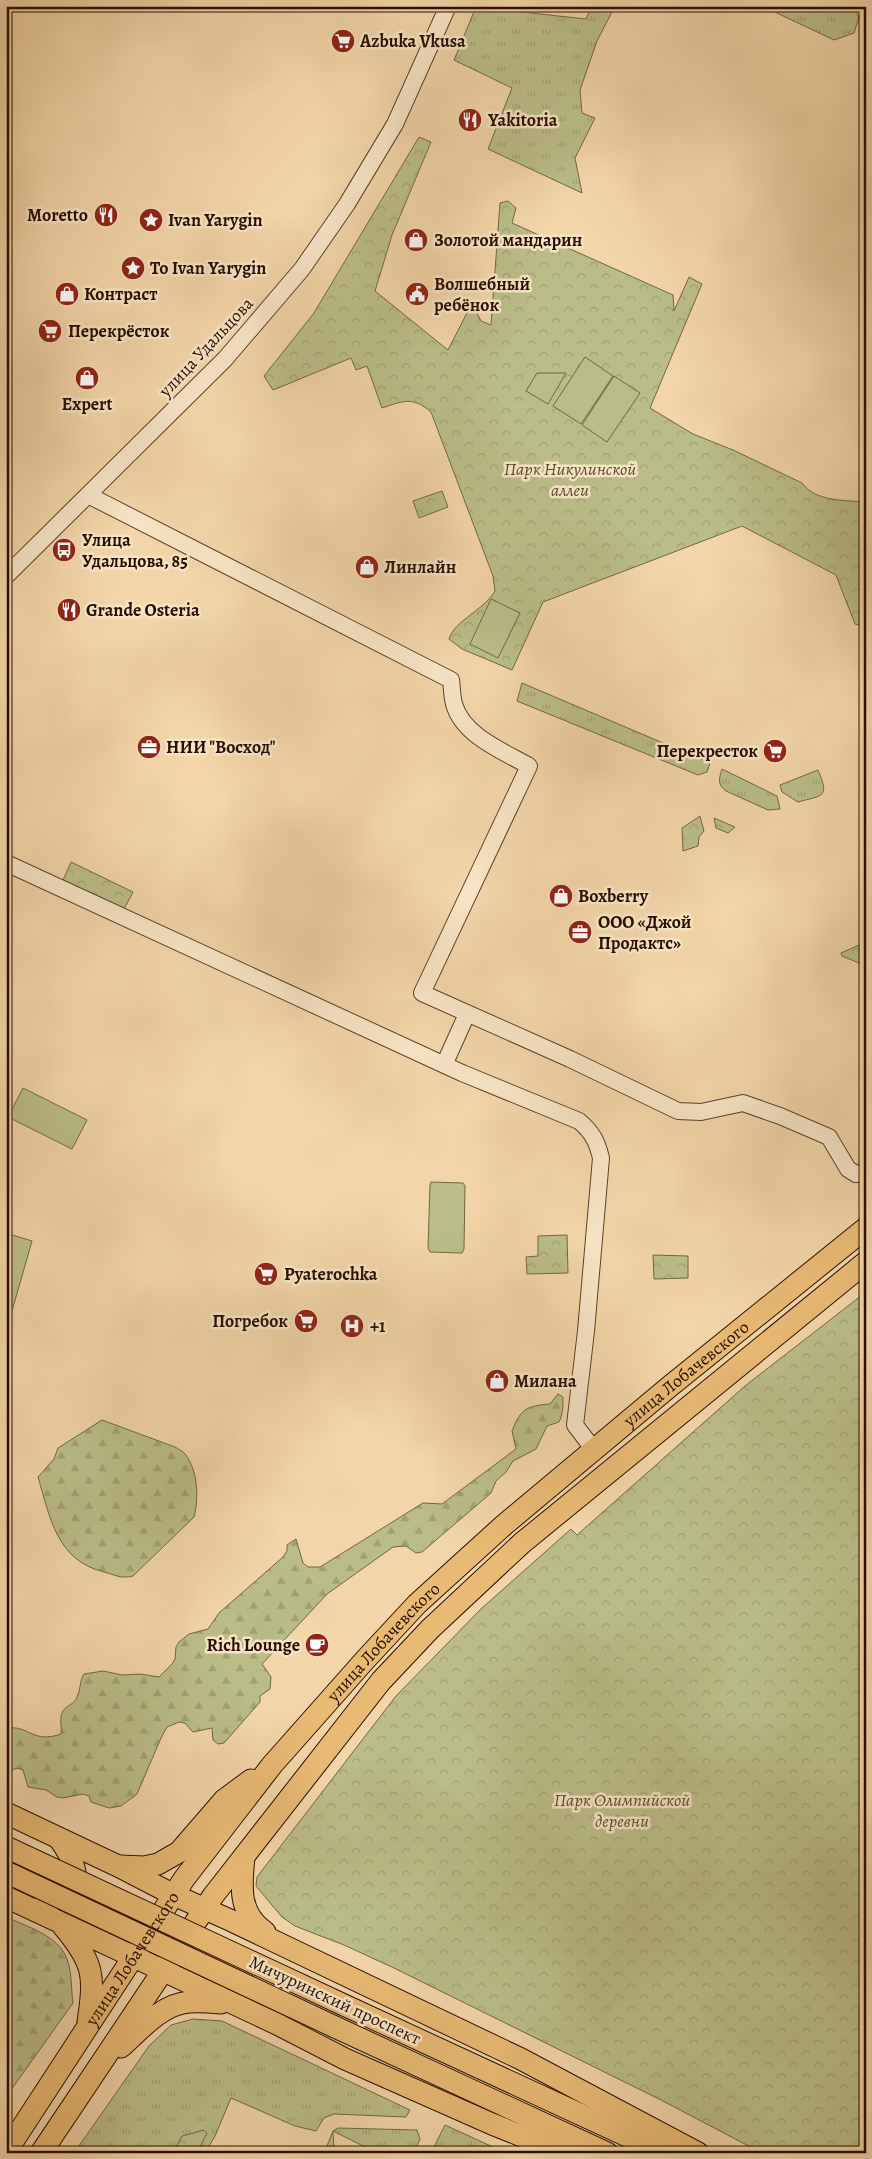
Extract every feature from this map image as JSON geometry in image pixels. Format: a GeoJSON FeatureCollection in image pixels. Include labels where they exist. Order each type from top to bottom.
{"type":"FeatureCollection","features":[{"type":"Feature","properties":{"kind":"main road","name":"улица Лобачевского"},"geometry":{"type":"LineString","coordinates":[[6,2152],[174,1896],[272,1765],[365,1660],[418,1604],[504,1525],[668,1387],[866,1228]]}},
{"type":"Feature","properties":{"kind":"main road","name":"улица Лобачевского"},"geometry":{"type":"LineString","coordinates":[[41,2153],[204,1909],[381,1681],[442,1617],[522,1543],[866,1262]]}},
{"type":"Feature","properties":{"kind":"main road"},"geometry":{"type":"LineString","coordinates":[[118,1866],[144,1867],[158,1864],[179,1852],[224,1800],[272,1765]]}},
{"type":"Feature","properties":{"kind":"main road"},"geometry":{"type":"LineString","coordinates":[[6,1813],[118,1866],[174,1896],[284,1945],[521,2059],[698,2153]]}},
{"type":"Feature","properties":{"kind":"main road"},"geometry":{"type":"LineString","coordinates":[[16,1902],[61,1898],[73,1886],[76,1870],[70,1854],[60,1840]]}},
{"type":"Feature","properties":{"kind":"main road","name":"Мичуринский проспект"},"geometry":{"type":"LineString","coordinates":[[6,1847],[664,2153]]}},
{"type":"Feature","properties":{"kind":"main road"},"geometry":{"type":"LineString","coordinates":[[244,1857],[241,1882],[243,1904],[253,1923],[284,1945]]}},
{"type":"Feature","properties":{"kind":"main road","name":"Мичуринский проспект"},"geometry":{"type":"LineString","coordinates":[[6,1872],[607,2153]]}},
{"type":"Feature","properties":{"kind":"main road"},"geometry":{"type":"LineString","coordinates":[[16,1902],[58,1920],[345,2058],[492,2124],[568,2153]]}},
{"type":"Feature","properties":{"kind":"main road"},"geometry":{"type":"LineString","coordinates":[[58,1920],[73,1938],[88,1963],[94,1988],[86,2031]]}},
{"type":"Feature","properties":{"kind":"main road"},"geometry":{"type":"LineString","coordinates":[[277,2024],[266,2012],[261,2001],[258,1983],[261,1975],[266,1968],[280,1959],[291,1956],[309,1958]]}},
{"type":"Feature","properties":{"kind":"main road"},"geometry":{"type":"LineString","coordinates":[[99,2067],[145,2026],[168,2009],[188,2002],[231,2003]]}},
{"type":"Feature","properties":{"kind":"street","name":"улица Удальцова"},"geometry":{"type":"LineString","coordinates":[[6,576],[226,359],[313,253],[347,204],[395,124],[448,6]]}},
{"type":"Feature","properties":{"kind":"street"},"geometry":{"type":"LineString","coordinates":[[88,495],[451,680],[454,705],[467,727],[477,736],[529,766],[422,993],[570,1059],[678,1111],[701,1112],[743,1103],[780,1116],[829,1137],[848,1169],[856,1174],[866,1173]]}},
{"type":"Feature","properties":{"kind":"street"},"geometry":{"type":"LineString","coordinates":[[6,863],[444,1065],[579,1121],[591,1131],[598,1143],[601,1158],[586,1331],[575,1425],[594,1450]]}},
{"type":"Feature","properties":{"kind":"street"},"geometry":{"type":"LineString","coordinates":[[444,1065],[467,1014]]}},
{"type":"Feature","properties":{"kind":"green space"},"geometry":{"type":"Polygon","coordinates":[[[592,6],[615,6],[597,41],[580,90],[582,113],[595,118],[575,158],[582,193],[488,149],[512,88],[454,60],[476,7],[586,19],[592,6]]]}},
{"type":"Feature","properties":{"kind":"green space"},"geometry":{"type":"Polygon","coordinates":[[[762,6],[851,6],[859,17],[854,33],[834,40],[762,6]]]}},
{"type":"Feature","properties":{"kind":"green space","name":"Парк Никулинской аллеи"},"geometry":{"type":"Polygon","coordinates":[[[419,137],[431,142],[392,235],[375,291],[448,350],[472,303],[481,321],[491,325],[500,203],[508,201],[516,208],[512,223],[673,295],[674,311],[689,277],[702,284],[650,408],[693,434],[733,450],[802,483],[815,494],[831,499],[866,502],[866,627],[855,624],[836,575],[742,526],[543,602],[512,670],[462,649],[449,639],[457,627],[484,604],[495,591],[493,576],[431,412],[419,404],[408,401],[382,408],[367,366],[356,370],[351,358],[273,390],[264,376],[314,313],[419,137]]]}},
{"type":"Feature","properties":{"kind":"green space"},"geometry":{"type":"Polygon","coordinates":[[[585,357],[613,376],[581,424],[553,406],[585,357]]]}},
{"type":"Feature","properties":{"kind":"green space"},"geometry":{"type":"Polygon","coordinates":[[[537,373],[566,373],[548,404],[526,391],[537,373]]]}},
{"type":"Feature","properties":{"kind":"green space"},"geometry":{"type":"Polygon","coordinates":[[[614,376],[640,393],[607,442],[582,425],[614,376]]]}},
{"type":"Feature","properties":{"kind":"green space"},"geometry":{"type":"Polygon","coordinates":[[[442,491],[448,507],[419,518],[413,501],[442,491]]]}},
{"type":"Feature","properties":{"kind":"green space"},"geometry":{"type":"Polygon","coordinates":[[[491,599],[520,613],[498,658],[470,644],[491,599]]]}},
{"type":"Feature","properties":{"kind":"green space"},"geometry":{"type":"Polygon","coordinates":[[[522,683],[710,763],[707,772],[698,775],[517,701],[522,683]]]}},
{"type":"Feature","properties":{"kind":"green space"},"geometry":{"type":"Polygon","coordinates":[[[722,769],[777,796],[780,809],[768,810],[726,791],[721,786],[720,781],[722,769]]]}},
{"type":"Feature","properties":{"kind":"green space"},"geometry":{"type":"Polygon","coordinates":[[[818,770],[824,791],[822,794],[798,802],[782,792],[780,785],[818,770]]]}},
{"type":"Feature","properties":{"kind":"green space"},"geometry":{"type":"Polygon","coordinates":[[[700,816],[704,831],[699,837],[698,846],[683,851],[682,828],[700,816]]]}},
{"type":"Feature","properties":{"kind":"green space"},"geometry":{"type":"Polygon","coordinates":[[[714,818],[735,827],[728,833],[716,828],[714,818]]]}},
{"type":"Feature","properties":{"kind":"green space"},"geometry":{"type":"Polygon","coordinates":[[[71,862],[133,892],[124,909],[63,880],[71,862]]]}},
{"type":"Feature","properties":{"kind":"green space"},"geometry":{"type":"Polygon","coordinates":[[[866,942],[866,966],[842,956],[841,953],[866,942]]]}},
{"type":"Feature","properties":{"kind":"green space"},"geometry":{"type":"Polygon","coordinates":[[[23,1088],[87,1120],[72,1149],[8,1117],[23,1088]]]}},
{"type":"Feature","properties":{"kind":"green space"},"geometry":{"type":"Polygon","coordinates":[[[431,1182],[463,1183],[465,1186],[464,1249],[462,1253],[430,1252],[428,1248],[431,1182]]]}},
{"type":"Feature","properties":{"kind":"green space"},"geometry":{"type":"Polygon","coordinates":[[[6,1233],[32,1241],[6,1332],[6,1233]]]}},
{"type":"Feature","properties":{"kind":"green space"},"geometry":{"type":"Polygon","coordinates":[[[567,1235],[568,1273],[527,1274],[526,1257],[538,1256],[538,1236],[567,1235]]]}},
{"type":"Feature","properties":{"kind":"green space"},"geometry":{"type":"Polygon","coordinates":[[[653,1255],[688,1256],[688,1278],[654,1279],[653,1255]]]}},
{"type":"Feature","properties":{"kind":"green space","name":"Парк Олимпийской деревни"},"geometry":{"type":"Polygon","coordinates":[[[866,1292],[866,2153],[762,2153],[661,2100],[394,1968],[344,1945],[295,1926],[282,1917],[256,1886],[257,1877],[396,1696],[481,1609],[571,1529],[577,1535],[745,1386],[866,1292]]]}},
{"type":"Feature","properties":{"kind":"green space"},"geometry":{"type":"Polygon","coordinates":[[[558,1394],[563,1397],[559,1422],[547,1426],[536,1449],[513,1461],[506,1472],[496,1481],[491,1493],[422,1552],[416,1553],[406,1546],[393,1547],[327,1594],[262,1664],[271,1677],[270,1689],[260,1696],[260,1702],[224,1743],[218,1744],[213,1740],[212,1728],[193,1732],[185,1723],[179,1722],[167,1727],[137,1794],[121,1806],[109,1808],[91,1802],[89,1796],[83,1794],[63,1798],[57,1797],[46,1790],[28,1787],[23,1770],[17,1768],[6,1773],[6,1728],[21,1729],[44,1737],[61,1734],[62,1713],[76,1699],[84,1674],[103,1671],[122,1675],[140,1674],[159,1677],[175,1659],[176,1647],[179,1642],[189,1634],[208,1629],[219,1613],[283,1557],[287,1551],[287,1545],[296,1539],[303,1563],[308,1567],[320,1567],[423,1503],[442,1504],[516,1449],[512,1431],[522,1413],[530,1407],[550,1404],[558,1394]]]}},
{"type":"Feature","properties":{"kind":"green space"},"geometry":{"type":"Polygon","coordinates":[[[102,1420],[180,1450],[189,1461],[195,1476],[197,1502],[194,1517],[133,1576],[129,1577],[121,1577],[104,1572],[88,1566],[75,1558],[57,1535],[38,1477],[54,1459],[58,1448],[102,1420]]]}},
{"type":"Feature","properties":{"kind":"green space"},"geometry":{"type":"Polygon","coordinates":[[[6,1917],[41,1933],[57,1944],[63,1951],[70,1969],[73,2003],[6,2097],[6,1917]]]}},
{"type":"Feature","properties":{"kind":"green space"},"geometry":{"type":"Polygon","coordinates":[[[193,2019],[222,2021],[410,2110],[406,2117],[334,2114],[324,2118],[316,2131],[295,2126],[231,2098],[215,2136],[205,2153],[74,2153],[149,2046],[171,2025],[193,2019]]]}},
{"type":"Feature","properties":{"kind":"green space"},"geometry":{"type":"Polygon","coordinates":[[[445,2125],[506,2153],[431,2153],[445,2125]]]}},
{"type":"Feature","properties":{"kind":"green space"},"geometry":{"type":"Polygon","coordinates":[[[338,2128],[417,2130],[420,2139],[414,2153],[377,2153],[333,2131],[338,2128]]]}},
{"type":"Feature","properties":{"kind":"green space"},"geometry":{"type":"Polygon","coordinates":[[[204,2130],[207,2133],[197,2153],[173,2153],[182,2136],[204,2130]]]}},
{"type":"Feature","properties":{"kind":"green space"},"geometry":{"type":"Polygon","coordinates":[[[333,2131],[334,2153],[324,2153],[333,2131]]]}},
{"type":"Feature","properties":{"kind":"place","name":"Azbuka Vkusa"},"geometry":{"type":"Point","coordinates":[343,41]}},
{"type":"Feature","properties":{"kind":"place","name":"Yakitoria"},"geometry":{"type":"Point","coordinates":[470,120]}},
{"type":"Feature","properties":{"kind":"place","name":"Moretto"},"geometry":{"type":"Point","coordinates":[106,215]}},
{"type":"Feature","properties":{"kind":"place","name":"Ivan Yarygin"},"geometry":{"type":"Point","coordinates":[151,220]}},
{"type":"Feature","properties":{"kind":"place","name":"Золотой мандарин"},"geometry":{"type":"Point","coordinates":[416,240]}},
{"type":"Feature","properties":{"kind":"place","name":"To Ivan Yarygin"},"geometry":{"type":"Point","coordinates":[133,268]}},
{"type":"Feature","properties":{"kind":"place","name":"Контраст"},"geometry":{"type":"Point","coordinates":[67,294]}},
{"type":"Feature","properties":{"kind":"place","name":"Волшебный ребёнок"},"geometry":{"type":"Point","coordinates":[417,294]}},
{"type":"Feature","properties":{"kind":"place","name":"Перекрёсток"},"geometry":{"type":"Point","coordinates":[50,331]}},
{"type":"Feature","properties":{"kind":"place","name":"Expert"},"geometry":{"type":"Point","coordinates":[87,378]}},
{"type":"Feature","properties":{"kind":"place","name":"Улица Удальцова, 85"},"geometry":{"type":"Point","coordinates":[64,550]}},
{"type":"Feature","properties":{"kind":"place","name":"Линлайн"},"geometry":{"type":"Point","coordinates":[367,567]}},
{"type":"Feature","properties":{"kind":"place","name":"Grande Osteria"},"geometry":{"type":"Point","coordinates":[69,610]}},
{"type":"Feature","properties":{"kind":"place","name":"НИИ \"Восход\""},"geometry":{"type":"Point","coordinates":[149,747]}},
{"type":"Feature","properties":{"kind":"place","name":"Перекресток"},"geometry":{"type":"Point","coordinates":[775,751]}},
{"type":"Feature","properties":{"kind":"place","name":"Boxberry"},"geometry":{"type":"Point","coordinates":[561,896]}},
{"type":"Feature","properties":{"kind":"place","name":"ООО «Джой Продактс»"},"geometry":{"type":"Point","coordinates":[580,932]}},
{"type":"Feature","properties":{"kind":"place","name":"Pyaterochka"},"geometry":{"type":"Point","coordinates":[266,1274]}},
{"type":"Feature","properties":{"kind":"place","name":"Погребок"},"geometry":{"type":"Point","coordinates":[306,1321]}},
{"type":"Feature","properties":{"kind":"place","name":"+1"},"geometry":{"type":"Point","coordinates":[352,1326]}},
{"type":"Feature","properties":{"kind":"place","name":"Милана"},"geometry":{"type":"Point","coordinates":[497,1381]}},
{"type":"Feature","properties":{"kind":"place","name":"Rich Lounge"},"geometry":{"type":"Point","coordinates":[317,1645]}}]}
